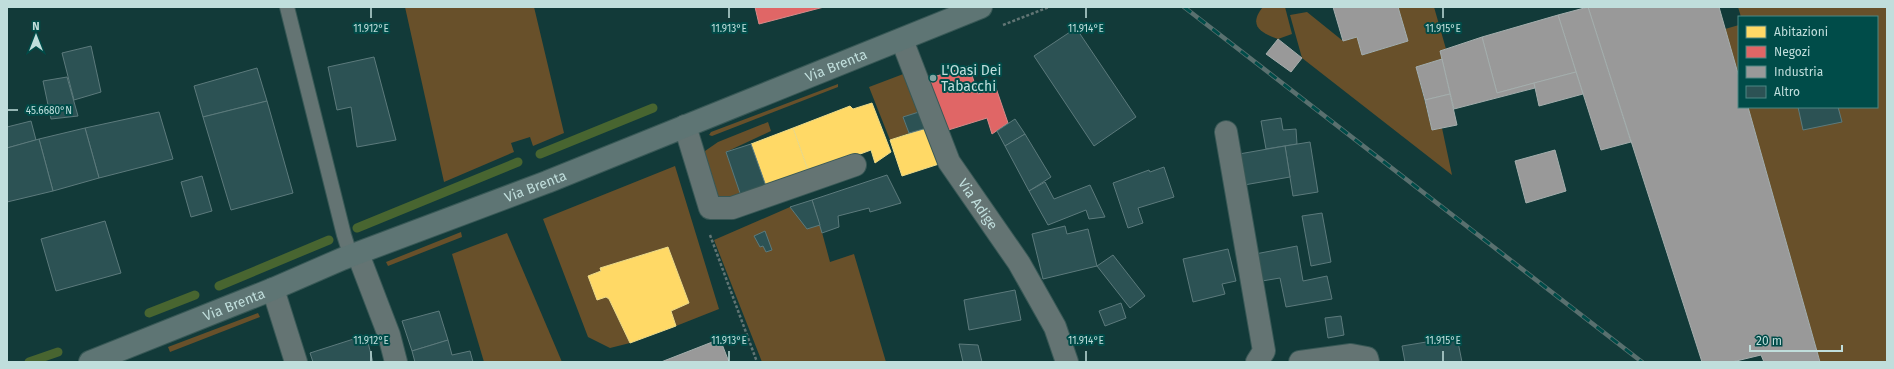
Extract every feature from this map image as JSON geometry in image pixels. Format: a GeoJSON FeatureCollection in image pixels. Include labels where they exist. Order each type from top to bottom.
{"type":"FeatureCollection","features":[{"type":"Feature","properties":{"kind":"street","name":"Via Brenta"},"geometry":{"type":"LineString","coordinates":[[90,362],[354,256],[554,179],[981,7]]}},
{"type":"Feature","properties":{"kind":"street","name":"Via Adige"},"geometry":{"type":"LineString","coordinates":[[902,40],[949,162],[1019,263],[1055,327],[1067,362]]}},
{"type":"Feature","properties":{"kind":"street"},"geometry":{"type":"LineString","coordinates":[[685,126],[710,208],[732,208],[855,165]]}},
{"type":"Feature","properties":{"kind":"street"},"geometry":{"type":"LineString","coordinates":[[1226,132],[1264,351],[1257,362]]}},
{"type":"Feature","properties":{"kind":"street"},"geometry":{"type":"LineString","coordinates":[[354,256],[388,335],[396,362]]}},
{"type":"Feature","properties":{"kind":"street"},"geometry":{"type":"LineString","coordinates":[[274,289],[296,362]]}},
{"type":"Feature","properties":{"kind":"street"},"geometry":{"type":"LineString","coordinates":[[1300,362],[1351,355],[1367,358],[1368,362]]}},
{"type":"Feature","properties":{"kind":"lane"},"geometry":{"type":"LineString","coordinates":[[287,7],[342,228],[354,256]]}},
{"type":"Feature","properties":{"kind":"path"},"geometry":{"type":"LineString","coordinates":[[1001,25],[1049,7]]}},
{"type":"Feature","properties":{"kind":"path"},"geometry":{"type":"LineString","coordinates":[[710,208],[710,238],[757,362]]}},
{"type":"Feature","properties":{"kind":"shaded area"},"geometry":{"type":"Polygon","coordinates":[[[405,7],[534,7],[564,133],[533,146],[530,137],[511,143],[514,152],[444,182],[405,7]]]}},
{"type":"Feature","properties":{"kind":"shaded area"},"geometry":{"type":"Polygon","coordinates":[[[1263,7],[1285,7],[1292,34],[1278,39],[1261,31],[1258,28],[1256,19],[1263,7]]]}},
{"type":"Feature","properties":{"kind":"shaded area"},"geometry":{"type":"Polygon","coordinates":[[[1398,7],[1434,7],[1446,49],[1440,51],[1442,59],[1416,67],[1432,130],[1442,128],[1452,175],[1302,58],[1290,15],[1307,12],[1343,41],[1357,37],[1363,55],[1408,41],[1398,7]]]}},
{"type":"Feature","properties":{"kind":"shaded area"},"geometry":{"type":"Polygon","coordinates":[[[1738,7],[1887,7],[1887,362],[1820,362],[1748,108],[1878,108],[1878,16],[1741,16],[1738,7]]]}},
{"type":"Feature","properties":{"kind":"shaded area"},"geometry":{"type":"Polygon","coordinates":[[[1738,25],[1738,74],[1725,29],[1738,25]]]}},
{"type":"Feature","properties":{"kind":"shaded area"},"geometry":{"type":"Polygon","coordinates":[[[906,73],[922,111],[903,117],[909,133],[890,140],[869,87],[906,73]]]}},
{"type":"Feature","properties":{"kind":"shaded area"},"geometry":{"type":"Polygon","coordinates":[[[838,84],[838,87],[712,136],[709,135],[711,132],[838,84]]]}},
{"type":"Feature","properties":{"kind":"shaded area"},"geometry":{"type":"Polygon","coordinates":[[[768,122],[771,131],[726,152],[742,199],[727,200],[718,197],[704,156],[705,151],[718,142],[768,122]]]}},
{"type":"Feature","properties":{"kind":"shaded area"},"geometry":{"type":"Polygon","coordinates":[[[675,166],[719,309],[676,326],[671,311],[689,303],[668,247],[600,268],[601,271],[588,276],[609,299],[630,343],[610,348],[588,337],[543,219],[675,166]]]}},
{"type":"Feature","properties":{"kind":"shaded area"},"geometry":{"type":"Polygon","coordinates":[[[790,207],[807,228],[820,225],[830,262],[854,254],[886,362],[762,362],[714,240],[790,207]]]}},
{"type":"Feature","properties":{"kind":"shaded area"},"geometry":{"type":"Polygon","coordinates":[[[461,232],[462,237],[388,266],[386,262],[461,232]]]}},
{"type":"Feature","properties":{"kind":"shaded area"},"geometry":{"type":"Polygon","coordinates":[[[507,233],[562,362],[484,362],[452,254],[507,233]]]}},
{"type":"Feature","properties":{"kind":"shaded area"},"geometry":{"type":"Polygon","coordinates":[[[258,313],[260,317],[170,352],[168,347],[258,313]]]}},
{"type":"Feature","properties":{"kind":"building: Abitazioni"},"geometry":{"type":"Polygon","coordinates":[[[872,103],[891,152],[875,163],[871,150],[809,173],[793,128],[850,106],[853,109],[872,103]]]}},
{"type":"Feature","properties":{"kind":"building: Abitazioni"},"geometry":{"type":"Polygon","coordinates":[[[793,128],[809,173],[767,189],[751,144],[793,128]]]}},
{"type":"Feature","properties":{"kind":"building: Abitazioni"},"geometry":{"type":"Polygon","coordinates":[[[927,128],[939,164],[902,176],[890,140],[927,128]]]}},
{"type":"Feature","properties":{"kind":"building: Abitazioni"},"geometry":{"type":"Polygon","coordinates":[[[668,247],[689,303],[671,311],[676,326],[630,343],[609,299],[606,297],[597,300],[588,276],[601,271],[600,268],[668,247]]]}},
{"type":"Feature","properties":{"kind":"building: Negozi"},"geometry":{"type":"Polygon","coordinates":[[[755,7],[824,7],[759,24],[755,7]]]}},
{"type":"Feature","properties":{"kind":"building: Negozi"},"geometry":{"type":"Polygon","coordinates":[[[969,66],[978,94],[996,88],[1008,123],[992,134],[987,118],[945,131],[927,79],[969,66]]]}},
{"type":"Feature","properties":{"kind":"building: Industria"},"geometry":{"type":"Polygon","coordinates":[[[1333,7],[1398,7],[1408,41],[1362,55],[1357,37],[1343,41],[1333,7]]]}},
{"type":"Feature","properties":{"kind":"building: Industria"},"geometry":{"type":"Polygon","coordinates":[[[1588,7],[1719,7],[1738,74],[1738,108],[1748,108],[1820,362],[1764,362],[1761,355],[1732,362],[1702,362],[1588,7]]]}},
{"type":"Feature","properties":{"kind":"building: Industria"},"geometry":{"type":"Polygon","coordinates":[[[1588,7],[1631,142],[1601,150],[1558,15],[1588,7]]]}},
{"type":"Feature","properties":{"kind":"building: Industria"},"geometry":{"type":"Polygon","coordinates":[[[1558,15],[1576,72],[1497,93],[1482,37],[1558,15]]]}},
{"type":"Feature","properties":{"kind":"building: Industria"},"geometry":{"type":"Polygon","coordinates":[[[1482,37],[1497,93],[1534,83],[1535,88],[1454,109],[1440,51],[1482,37]]]}},
{"type":"Feature","properties":{"kind":"building: Industria"},"geometry":{"type":"Polygon","coordinates":[[[1278,39],[1302,58],[1291,72],[1266,54],[1278,39]]]}},
{"type":"Feature","properties":{"kind":"building: Industria"},"geometry":{"type":"Polygon","coordinates":[[[1442,59],[1450,94],[1425,100],[1416,67],[1442,59]]]}},
{"type":"Feature","properties":{"kind":"building: Industria"},"geometry":{"type":"Polygon","coordinates":[[[1576,72],[1583,94],[1539,106],[1534,83],[1576,72]]]}},
{"type":"Feature","properties":{"kind":"building: Industria"},"geometry":{"type":"Polygon","coordinates":[[[1450,94],[1457,125],[1432,130],[1425,100],[1450,94]]]}},
{"type":"Feature","properties":{"kind":"building: Industria"},"geometry":{"type":"Polygon","coordinates":[[[1555,150],[1566,191],[1526,203],[1515,161],[1555,150]]]}},
{"type":"Feature","properties":{"kind":"building: Industria"},"geometry":{"type":"Polygon","coordinates":[[[720,339],[729,362],[661,362],[720,339]]]}},
{"type":"Feature","properties":{"kind":"building: Altro"},"geometry":{"type":"Polygon","coordinates":[[[1076,28],[1136,117],[1094,146],[1034,56],[1076,28]]]}},
{"type":"Feature","properties":{"kind":"building: Altro"},"geometry":{"type":"Polygon","coordinates":[[[91,46],[101,92],[74,100],[62,53],[91,46]]]}},
{"type":"Feature","properties":{"kind":"building: Altro"},"geometry":{"type":"Polygon","coordinates":[[[374,57],[396,140],[357,147],[351,107],[337,110],[328,67],[374,57]]]}},
{"type":"Feature","properties":{"kind":"building: Altro"},"geometry":{"type":"Polygon","coordinates":[[[257,68],[267,101],[203,117],[194,86],[257,68]]]}},
{"type":"Feature","properties":{"kind":"building: Altro"},"geometry":{"type":"Polygon","coordinates":[[[67,77],[78,116],[51,119],[43,81],[67,77]]]}},
{"type":"Feature","properties":{"kind":"building: Altro"},"geometry":{"type":"Polygon","coordinates":[[[267,101],[293,193],[231,210],[203,117],[267,101]]]}},
{"type":"Feature","properties":{"kind":"building: Altro"},"geometry":{"type":"Polygon","coordinates":[[[1798,108],[1838,108],[1842,122],[1803,130],[1798,108]]]}},
{"type":"Feature","properties":{"kind":"building: Altro"},"geometry":{"type":"Polygon","coordinates":[[[922,111],[927,128],[909,133],[903,117],[922,111]]]}},
{"type":"Feature","properties":{"kind":"building: Altro"},"geometry":{"type":"Polygon","coordinates":[[[159,112],[173,159],[99,178],[85,128],[159,112]]]}},
{"type":"Feature","properties":{"kind":"building: Altro"},"geometry":{"type":"Polygon","coordinates":[[[1281,118],[1283,130],[1296,129],[1297,144],[1266,149],[1261,121],[1281,118]]]}},
{"type":"Feature","properties":{"kind":"building: Altro"},"geometry":{"type":"Polygon","coordinates":[[[1015,119],[1025,134],[1005,146],[997,131],[1015,119]]]}},
{"type":"Feature","properties":{"kind":"building: Altro"},"geometry":{"type":"Polygon","coordinates":[[[31,121],[36,140],[7,148],[7,127],[31,121]]]}},
{"type":"Feature","properties":{"kind":"building: Altro"},"geometry":{"type":"Polygon","coordinates":[[[85,128],[99,178],[53,191],[39,139],[85,128]]]}},
{"type":"Feature","properties":{"kind":"building: Altro"},"geometry":{"type":"Polygon","coordinates":[[[1025,134],[1051,177],[1029,191],[1005,146],[1025,134]]]}},
{"type":"Feature","properties":{"kind":"building: Altro"},"geometry":{"type":"Polygon","coordinates":[[[39,139],[53,191],[7,202],[7,148],[39,139]]]}},
{"type":"Feature","properties":{"kind":"building: Altro"},"geometry":{"type":"Polygon","coordinates":[[[1310,142],[1318,192],[1293,196],[1285,146],[1310,142]]]}},
{"type":"Feature","properties":{"kind":"building: Altro"},"geometry":{"type":"Polygon","coordinates":[[[751,144],[767,189],[742,199],[726,152],[751,144]]]}},
{"type":"Feature","properties":{"kind":"building: Altro"},"geometry":{"type":"Polygon","coordinates":[[[1285,146],[1290,177],[1244,185],[1239,154],[1285,146]]]}},
{"type":"Feature","properties":{"kind":"building: Altro"},"geometry":{"type":"Polygon","coordinates":[[[1164,167],[1174,197],[1138,208],[1143,223],[1128,228],[1113,183],[1149,170],[1150,172],[1164,167]]]}},
{"type":"Feature","properties":{"kind":"building: Altro"},"geometry":{"type":"Polygon","coordinates":[[[887,175],[901,203],[870,212],[869,208],[838,216],[839,227],[822,233],[812,200],[887,175]]]}},
{"type":"Feature","properties":{"kind":"building: Altro"},"geometry":{"type":"Polygon","coordinates":[[[202,176],[212,211],[191,217],[181,182],[202,176]]]}},
{"type":"Feature","properties":{"kind":"building: Altro"},"geometry":{"type":"Polygon","coordinates":[[[1045,182],[1054,199],[1090,185],[1105,217],[1089,219],[1086,210],[1048,225],[1029,191],[1045,182]]]}},
{"type":"Feature","properties":{"kind":"building: Altro"},"geometry":{"type":"Polygon","coordinates":[[[812,200],[820,225],[807,229],[790,207],[812,200]]]}},
{"type":"Feature","properties":{"kind":"building: Altro"},"geometry":{"type":"Polygon","coordinates":[[[1322,213],[1331,262],[1311,266],[1302,216],[1322,213]]]}},
{"type":"Feature","properties":{"kind":"building: Altro"},"geometry":{"type":"Polygon","coordinates":[[[105,221],[121,273],[56,291],[41,239],[105,221]]]}},
{"type":"Feature","properties":{"kind":"building: Altro"},"geometry":{"type":"Polygon","coordinates":[[[1065,226],[1067,234],[1088,229],[1097,266],[1043,279],[1032,234],[1065,226]]]}},
{"type":"Feature","properties":{"kind":"building: Altro"},"geometry":{"type":"Polygon","coordinates":[[[765,231],[772,250],[766,252],[763,246],[760,247],[754,236],[765,231]]]}},
{"type":"Feature","properties":{"kind":"building: Altro"},"geometry":{"type":"Polygon","coordinates":[[[1297,246],[1303,281],[1327,276],[1332,299],[1286,307],[1280,278],[1256,282],[1250,255],[1297,246]]]}},
{"type":"Feature","properties":{"kind":"building: Altro"},"geometry":{"type":"Polygon","coordinates":[[[1228,249],[1236,281],[1222,284],[1225,294],[1193,302],[1183,259],[1228,249]]]}},
{"type":"Feature","properties":{"kind":"building: Altro"},"geometry":{"type":"Polygon","coordinates":[[[1113,255],[1145,296],[1130,308],[1097,266],[1113,255]]]}},
{"type":"Feature","properties":{"kind":"building: Altro"},"geometry":{"type":"Polygon","coordinates":[[[1015,290],[1021,320],[969,330],[964,300],[1015,290]]]}},
{"type":"Feature","properties":{"kind":"building: Altro"},"geometry":{"type":"Polygon","coordinates":[[[1121,303],[1126,318],[1105,326],[1099,311],[1121,303]]]}},
{"type":"Feature","properties":{"kind":"building: Altro"},"geometry":{"type":"Polygon","coordinates":[[[439,311],[448,340],[412,351],[402,321],[439,311]]]}},
{"type":"Feature","properties":{"kind":"building: Altro"},"geometry":{"type":"Polygon","coordinates":[[[1341,316],[1344,335],[1328,338],[1325,318],[1341,316]]]}},
{"type":"Feature","properties":{"kind":"building: Altro"},"geometry":{"type":"Polygon","coordinates":[[[366,335],[373,362],[313,362],[310,353],[366,335]]]}},
{"type":"Feature","properties":{"kind":"building: Altro"},"geometry":{"type":"Polygon","coordinates":[[[1457,337],[1462,362],[1405,362],[1402,346],[1457,337]]]}},
{"type":"Feature","properties":{"kind":"building: Altro"},"geometry":{"type":"Polygon","coordinates":[[[448,340],[452,355],[470,351],[473,362],[415,362],[412,351],[448,340]]]}},
{"type":"Feature","properties":{"kind":"building: Altro"},"geometry":{"type":"Polygon","coordinates":[[[959,344],[978,345],[982,362],[963,362],[959,344]]]}},
{"type":"Feature","properties":{"kind":"waterway"},"geometry":{"type":"LineString","coordinates":[[540,154],[653,108]]}},
{"type":"Feature","properties":{"kind":"waterway"},"geometry":{"type":"LineString","coordinates":[[357,228],[518,162]]}},
{"type":"Feature","properties":{"kind":"waterway"},"geometry":{"type":"LineString","coordinates":[[219,286],[329,240]]}},
{"type":"Feature","properties":{"kind":"waterway"},"geometry":{"type":"LineString","coordinates":[[149,313],[195,295]]}},
{"type":"Feature","properties":{"kind":"waterway"},"geometry":{"type":"LineString","coordinates":[[29,362],[58,352]]}},
{"type":"Feature","properties":{"kind":"railway"},"geometry":{"type":"LineString","coordinates":[[1184,7],[1642,362]]}},
{"type":"Feature","properties":{"kind":"place","name":"L'Oasi Dei Tabacchi"},"geometry":{"type":"Point","coordinates":[933,78]}}]}
